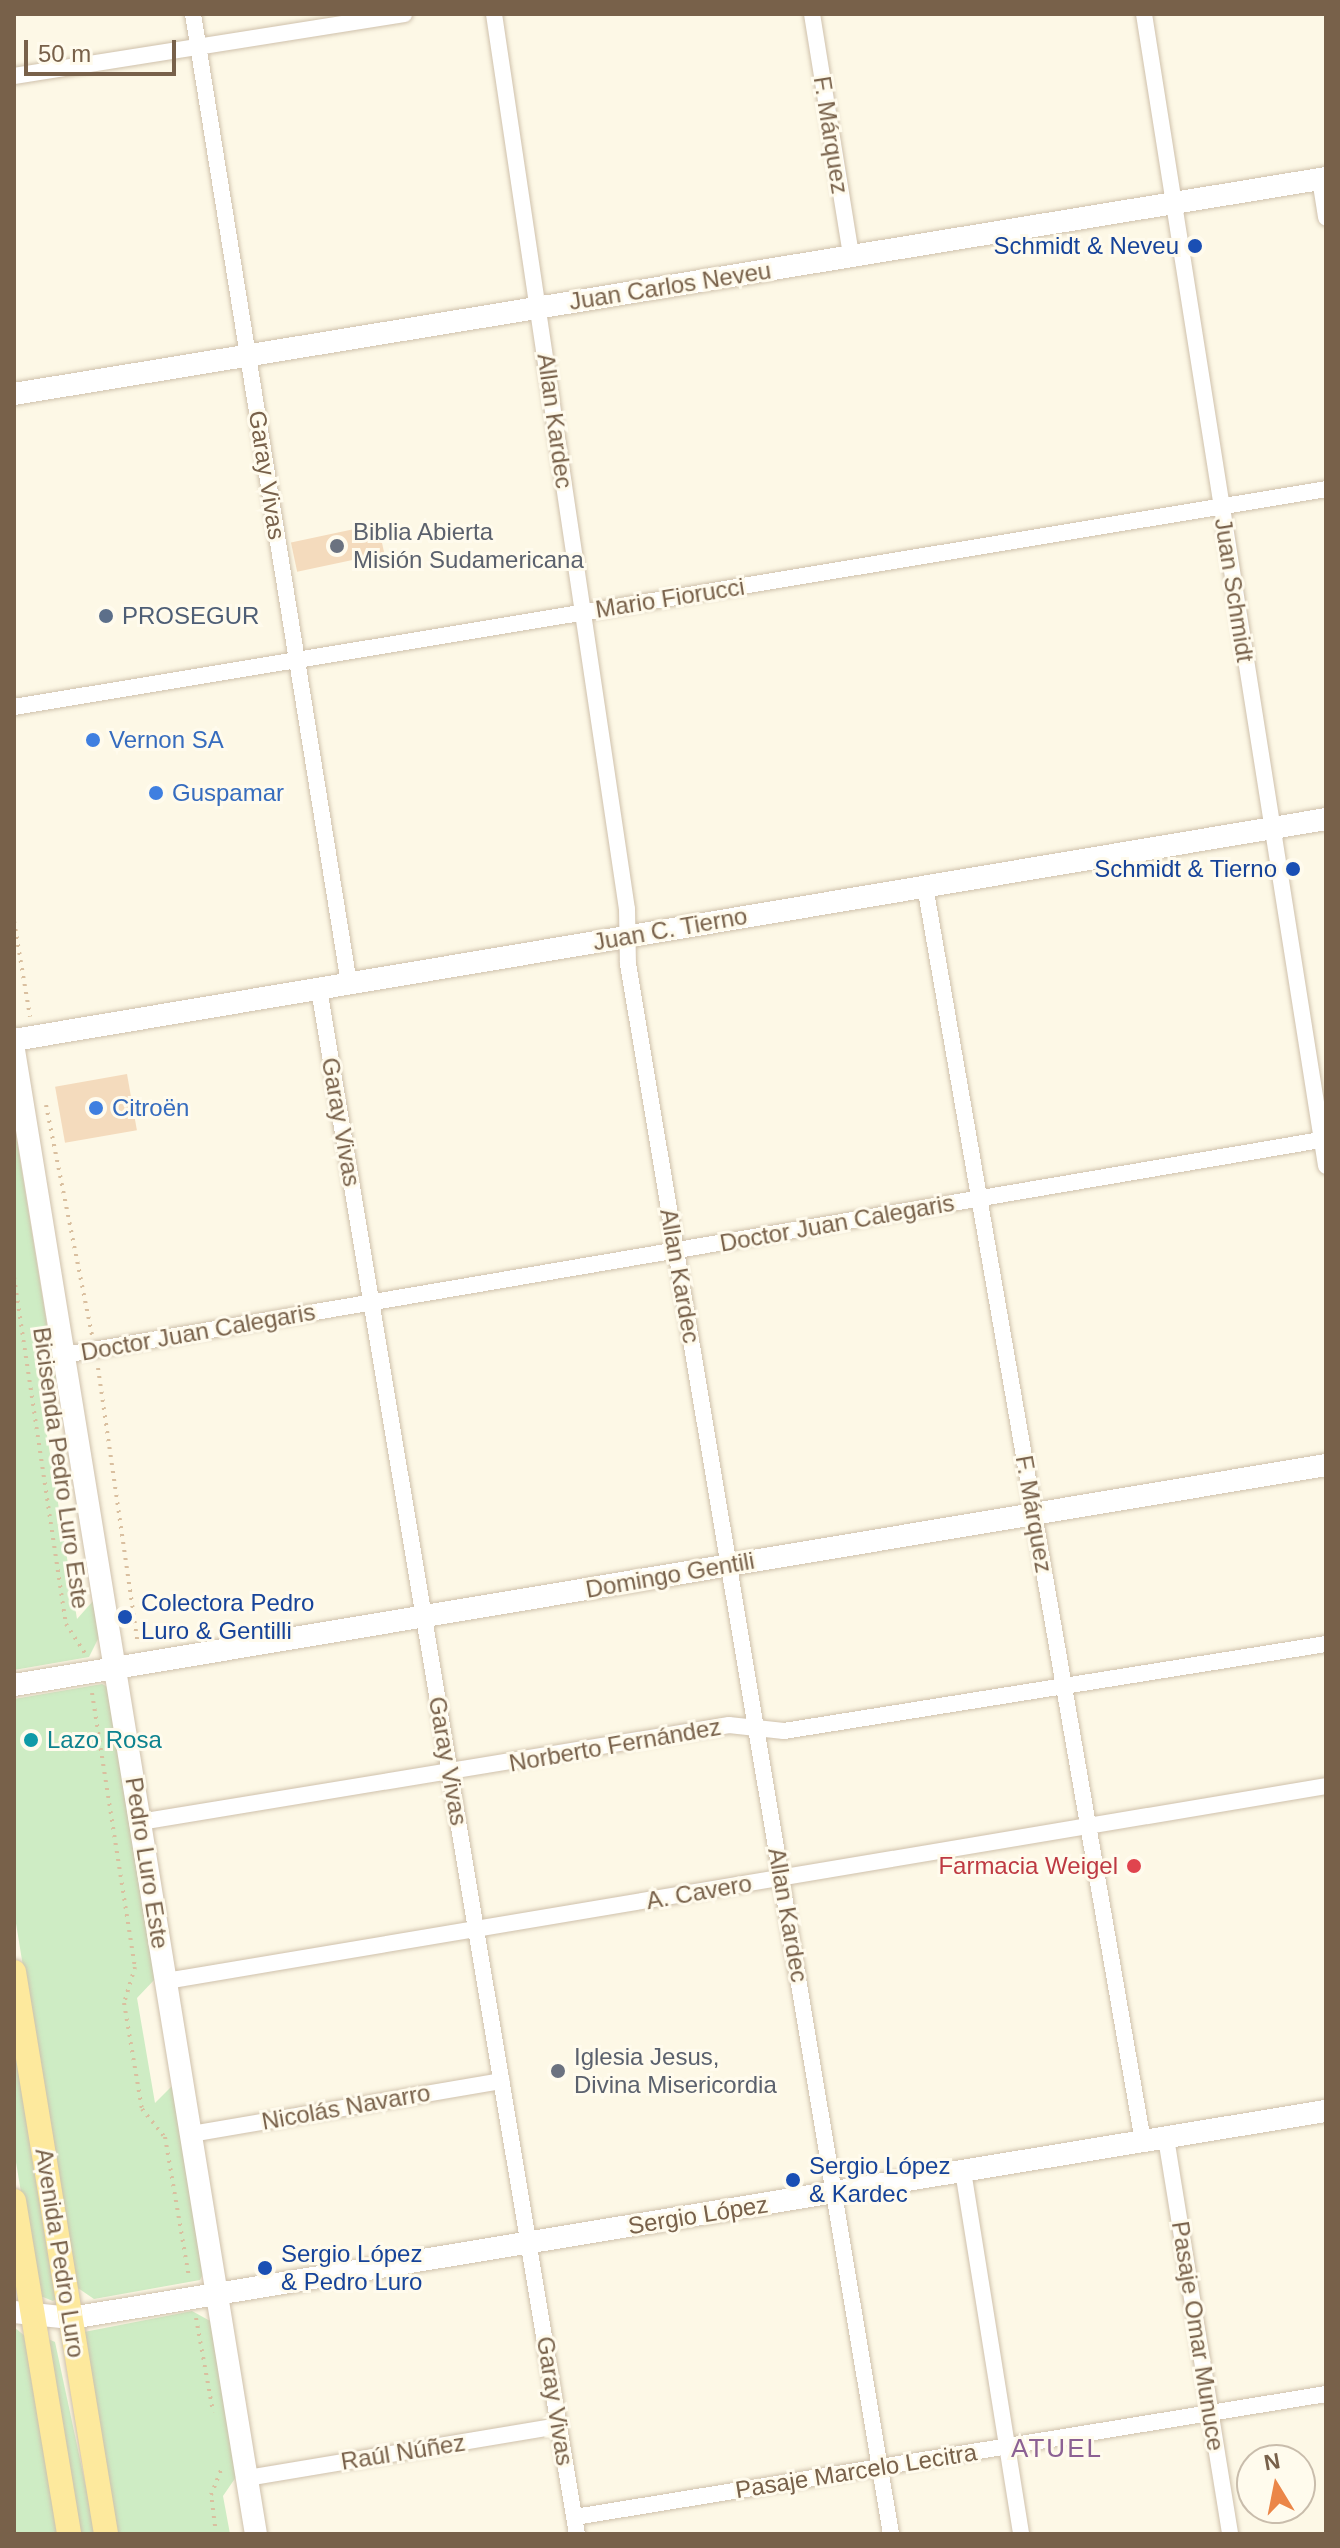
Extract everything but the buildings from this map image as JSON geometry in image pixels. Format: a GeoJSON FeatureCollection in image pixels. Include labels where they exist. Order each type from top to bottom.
{"type":"FeatureCollection","features":[{"type":"Feature","properties":{"kind":"main road","name":"Avenida Pedro Luro"},"geometry":{"type":"LineString","coordinates":[[14,1972],[106,2534]]}},
{"type":"Feature","properties":{"kind":"main road","name":"Avenida Pedro Luro"},"geometry":{"type":"LineString","coordinates":[[14,2201],[23,2314],[69,2534]]}},
{"type":"Feature","properties":{"kind":"street","name":"Garay Vivas"},"geometry":{"type":"LineString","coordinates":[[193,14],[349,984]]}},
{"type":"Feature","properties":{"kind":"street"},"geometry":{"type":"LineString","coordinates":[[14,76],[404,14]]}},
{"type":"Feature","properties":{"kind":"street","name":"Allan Kardec"},"geometry":{"type":"LineString","coordinates":[[494,14],[583,612],[627,937],[676,1250],[891,2534]]}},
{"type":"Feature","properties":{"kind":"street","name":"F. Márquez"},"geometry":{"type":"LineString","coordinates":[[812,14],[851,256]]}},
{"type":"Feature","properties":{"kind":"street","name":"Juan Schmidt"},"geometry":{"type":"LineString","coordinates":[[1144,14],[1326,1166]]}},
{"type":"Feature","properties":{"kind":"street"},"geometry":{"type":"LineString","coordinates":[[1323,179],[1326,218]]}},
{"type":"Feature","properties":{"kind":"street","name":"Juan Carlos Neveu"},"geometry":{"type":"LineString","coordinates":[[14,394],[1323,179]]}},
{"type":"Feature","properties":{"kind":"street","name":"Mario Fiorucci"},"geometry":{"type":"LineString","coordinates":[[14,707],[1326,489]]}},
{"type":"Feature","properties":{"kind":"street","name":"Juan C. Tierno"},"geometry":{"type":"LineString","coordinates":[[23,1039],[1326,819]]}},
{"type":"Feature","properties":{"kind":"street","name":"F. Márquez"},"geometry":{"type":"LineString","coordinates":[[925,886],[1143,2141]]}},
{"type":"Feature","properties":{"kind":"street","name":"Garay Vivas"},"geometry":{"type":"LineString","coordinates":[[319,989],[576,2526]]}},
{"type":"Feature","properties":{"kind":"street","name":"Pedro Luro Este"},"geometry":{"type":"LineString","coordinates":[[14,1050],[256,2534]]}},
{"type":"Feature","properties":{"kind":"street","name":"Doctor Juan Calegaris"},"geometry":{"type":"LineString","coordinates":[[64,1355],[1324,1140]]}},
{"type":"Feature","properties":{"kind":"street","name":"Domingo Gentili"},"geometry":{"type":"LineString","coordinates":[[14,1685],[1326,1465]]}},
{"type":"Feature","properties":{"kind":"street","name":"Norberto Fernández"},"geometry":{"type":"LineString","coordinates":[[140,1822],[729,1725],[777,1732],[1326,1644]]}},
{"type":"Feature","properties":{"kind":"street","name":"A. Cavero"},"geometry":{"type":"LineString","coordinates":[[166,1981],[1326,1786]]}},
{"type":"Feature","properties":{"kind":"street","name":"Nicolás Navarro"},"geometry":{"type":"LineString","coordinates":[[191,2134],[502,2081]]}},
{"type":"Feature","properties":{"kind":"street","name":"Sergio López"},"geometry":{"type":"LineString","coordinates":[[23,2314],[71,2318],[1326,2111]]}},
{"type":"Feature","properties":{"kind":"street","name":"Pasaje Omar Munuce"},"geometry":{"type":"LineString","coordinates":[[1166,2138],[1230,2534]]}},
{"type":"Feature","properties":{"kind":"street"},"geometry":{"type":"LineString","coordinates":[[963,2171],[1021,2534]]}},
{"type":"Feature","properties":{"kind":"street","name":"Pasaje Marcelo Lecitra"},"geometry":{"type":"LineString","coordinates":[[576,2526],[880,2467],[1326,2394]]}},
{"type":"Feature","properties":{"kind":"street","name":"Raúl Núñez"},"geometry":{"type":"LineString","coordinates":[[247,2478],[559,2426]]}},
{"type":"Feature","properties":{"kind":"path"},"geometry":{"type":"LineString","coordinates":[[14,921],[23,1039]]}},
{"type":"Feature","properties":{"kind":"path"},"geometry":{"type":"LineString","coordinates":[[45,1100],[95,1349],[141,1663]]}},
{"type":"Feature","properties":{"kind":"path","name":"Bicisenda Pedro Luro Este"},"geometry":{"type":"LineString","coordinates":[[14,1277],[66,1624],[82,1643],[86,1658]]}},
{"type":"Feature","properties":{"kind":"path"},"geometry":{"type":"LineString","coordinates":[[91,1686],[135,1967],[124,1996],[126,2018],[142,2109],[164,2134],[190,2282]]}},
{"type":"Feature","properties":{"kind":"path"},"geometry":{"type":"LineString","coordinates":[[195,2311],[214,2420]]}},
{"type":"Feature","properties":{"kind":"path"},"geometry":{"type":"LineString","coordinates":[[216,2534],[211,2495],[222,2467]]}},
{"type":"Feature","properties":{"kind":"green space"},"geometry":{"type":"Polygon","coordinates":[[[14,1123],[57,1386],[42,1405],[77,1619],[93,1601],[99,1637],[89,1657],[14,1670],[14,1123]]]}},
{"type":"Feature","properties":{"kind":"green space"},"geometry":{"type":"Polygon","coordinates":[[[102,1684],[108,1687],[155,1979],[137,1998],[155,2103],[173,2085],[203,2274],[200,2280],[94,2299],[75,2286],[14,1911],[14,1699],[102,1684]]]}},
{"type":"Feature","properties":{"kind":"green space"},"geometry":{"type":"Polygon","coordinates":[[[14,2033],[56,2299],[53,2301],[38,2295],[14,2150],[14,2033]]]}},
{"type":"Feature","properties":{"kind":"green space"},"geometry":{"type":"Polygon","coordinates":[[[192,2311],[212,2322],[236,2477],[223,2496],[230,2534],[114,2534],[84,2332],[192,2311]]]}},
{"type":"Feature","properties":{"kind":"green space"},"geometry":{"type":"Polygon","coordinates":[[[14,2327],[26,2337],[58,2534],[14,2534],[14,2327]]]}},
{"type":"Feature","properties":{"kind":"green space"},"geometry":{"type":"Polygon","coordinates":[[[48,2339],[55,2342],[96,2534],[79,2534],[48,2339]]]}},
{"type":"Feature","properties":{"kind":"place","name":"Schmidt & Neveu"},"geometry":{"type":"Point","coordinates":[1195,246]}},
{"type":"Feature","properties":{"kind":"place","name":"Biblia Abierta Misión Sudamericana"},"geometry":{"type":"Point","coordinates":[337,546]}},
{"type":"Feature","properties":{"kind":"place","name":"PROSEGUR"},"geometry":{"type":"Point","coordinates":[106,616]}},
{"type":"Feature","properties":{"kind":"place","name":"Vernon SA"},"geometry":{"type":"Point","coordinates":[93,740]}},
{"type":"Feature","properties":{"kind":"place","name":"Guspamar"},"geometry":{"type":"Point","coordinates":[156,793]}},
{"type":"Feature","properties":{"kind":"place","name":"Schmidt & Tierno"},"geometry":{"type":"Point","coordinates":[1293,869]}},
{"type":"Feature","properties":{"kind":"place","name":"Citroën"},"geometry":{"type":"Point","coordinates":[96,1108]}},
{"type":"Feature","properties":{"kind":"place","name":"Colectora Pedro Luro & Gentilli"},"geometry":{"type":"Point","coordinates":[125,1617]}},
{"type":"Feature","properties":{"kind":"place","name":"Lazo Rosa"},"geometry":{"type":"Point","coordinates":[31,1740]}},
{"type":"Feature","properties":{"kind":"place","name":"Farmacia Weigel"},"geometry":{"type":"Point","coordinates":[1134,1866]}},
{"type":"Feature","properties":{"kind":"place","name":"Iglesia Jesus, Divina Misericordia"},"geometry":{"type":"Point","coordinates":[558,2071]}},
{"type":"Feature","properties":{"kind":"place","name":"Sergio López & Kardec"},"geometry":{"type":"Point","coordinates":[793,2180]}},
{"type":"Feature","properties":{"kind":"place","name":"Sergio López & Pedro Luro"},"geometry":{"type":"Point","coordinates":[265,2268]}},
{"type":"Feature","properties":{"kind":"district","name":"ATUEL"},"geometry":{"type":"Point","coordinates":[1057,2449]}}]}
